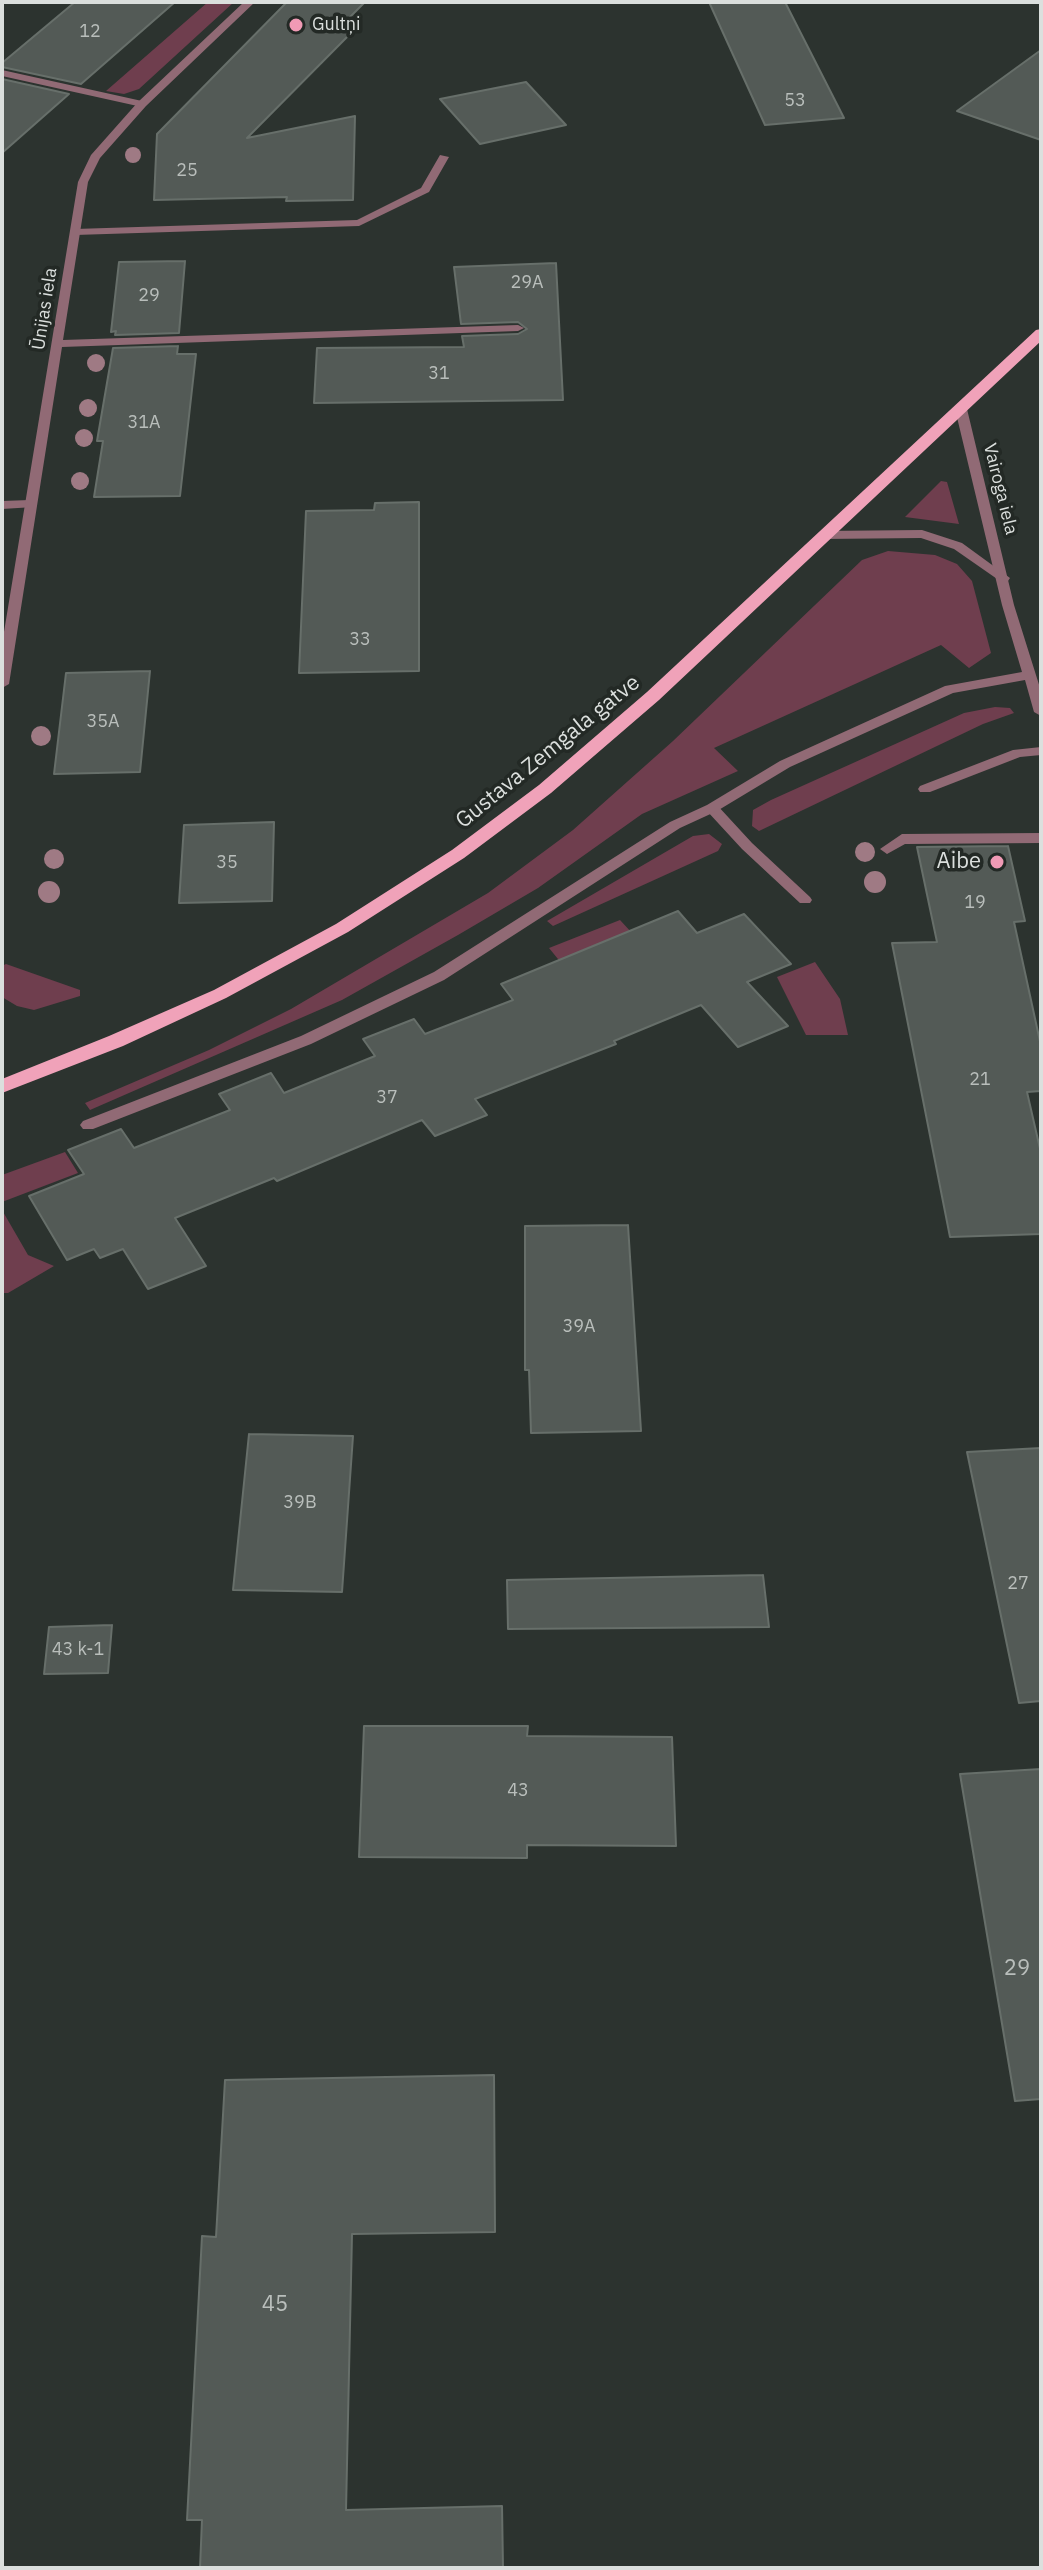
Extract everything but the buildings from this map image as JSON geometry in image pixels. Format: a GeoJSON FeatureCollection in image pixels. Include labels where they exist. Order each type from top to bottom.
{"type":"FeatureCollection","features":[{"type":"Feature","properties":{"kind":"main road","name":"Gustava Zemgala gatve"},"geometry":{"type":"LineString","coordinates":[[2,1086],[116,1041],[220,994],[342,928],[458,854],[545,789],[653,696],[1041,333]]}},
{"type":"Feature","properties":{"kind":"street","name":"Ūnijas iela"},"geometry":{"type":"LineString","coordinates":[[2,684],[83,182],[95,157],[142,104],[250,2]]}},
{"type":"Feature","properties":{"kind":"street"},"geometry":{"type":"LineString","coordinates":[[2,73],[142,104]]}},
{"type":"Feature","properties":{"kind":"street"},"geometry":{"type":"LineString","coordinates":[[75,232],[359,223],[425,190],[444,157]]}},
{"type":"Feature","properties":{"kind":"street"},"geometry":{"type":"LineString","coordinates":[[58,344],[518,328]]}},
{"type":"Feature","properties":{"kind":"street","name":"Vairoga iela"},"geometry":{"type":"LineString","coordinates":[[961,409],[1004,578],[1008,605],[1041,712]]}},
{"type":"Feature","properties":{"kind":"street"},"geometry":{"type":"LineString","coordinates":[[2,505],[30,504]]}},
{"type":"Feature","properties":{"kind":"street","name":"Vairoga iela"},"geometry":{"type":"LineString","coordinates":[[823,535],[922,534],[958,546],[1004,578]]}},
{"type":"Feature","properties":{"kind":"street"},"geometry":{"type":"LineString","coordinates":[[88,1125],[306,1040],[385,1004],[450,969],[675,825],[712,808],[785,764],[950,689],[1030,675]]}},
{"type":"Feature","properties":{"kind":"street"},"geometry":{"type":"LineString","coordinates":[[925,789],[1018,753],[1041,751]]}},
{"type":"Feature","properties":{"kind":"street"},"geometry":{"type":"LineString","coordinates":[[712,808],[747,846],[805,900]]}},
{"type":"Feature","properties":{"kind":"street"},"geometry":{"type":"LineString","coordinates":[[887,849],[902,839],[1041,838]]}},
{"type":"Feature","properties":{"kind":"shaded area"},"geometry":{"type":"Polygon","coordinates":[[[208,2],[234,2],[139,89],[124,94],[106,91],[208,2]]]}},
{"type":"Feature","properties":{"kind":"shaded area"},"geometry":{"type":"Polygon","coordinates":[[[941,481],[947,482],[959,524],[905,517],[941,481]]]}},
{"type":"Feature","properties":{"kind":"shaded area"},"geometry":{"type":"Polygon","coordinates":[[[888,551],[935,555],[957,564],[972,581],[991,653],[969,668],[941,645],[714,748],[738,771],[642,814],[538,888],[458,935],[342,1000],[90,1110],[85,1103],[209,1050],[291,1009],[488,893],[573,830],[673,741],[862,560],[888,551]]]}},
{"type":"Feature","properties":{"kind":"shaded area"},"geometry":{"type":"Polygon","coordinates":[[[995,707],[1010,708],[1014,713],[983,724],[759,831],[752,826],[753,810],[771,800],[964,713],[995,707]]]}},
{"type":"Feature","properties":{"kind":"shaded area"},"geometry":{"type":"Polygon","coordinates":[[[709,834],[722,844],[718,851],[553,926],[547,921],[693,836],[709,834]]]}},
{"type":"Feature","properties":{"kind":"shaded area"},"geometry":{"type":"Polygon","coordinates":[[[620,920],[644,946],[571,975],[549,948],[620,920]]]}},
{"type":"Feature","properties":{"kind":"shaded area"},"geometry":{"type":"Polygon","coordinates":[[[815,962],[840,999],[848,1035],[806,1035],[777,977],[815,962]]]}},
{"type":"Feature","properties":{"kind":"shaded area"},"geometry":{"type":"Polygon","coordinates":[[[6,964],[80,990],[80,996],[34,1010],[17,1006],[2,997],[2,966],[6,964]]]}},
{"type":"Feature","properties":{"kind":"shaded area"},"geometry":{"type":"Polygon","coordinates":[[[65,1152],[78,1173],[2,1202],[2,1175],[65,1152]]]}},
{"type":"Feature","properties":{"kind":"shaded area"},"geometry":{"type":"Polygon","coordinates":[[[2,1210],[28,1255],[54,1266],[8,1293],[2,1293],[2,1210]]]}},
{"type":"Feature","properties":{"kind":"place","name":"Gultņi"},"geometry":{"type":"Point","coordinates":[296,25]}},
{"type":"Feature","properties":{"kind":"place","name":"Aibe"},"geometry":{"type":"Point","coordinates":[997,862]}}]}
